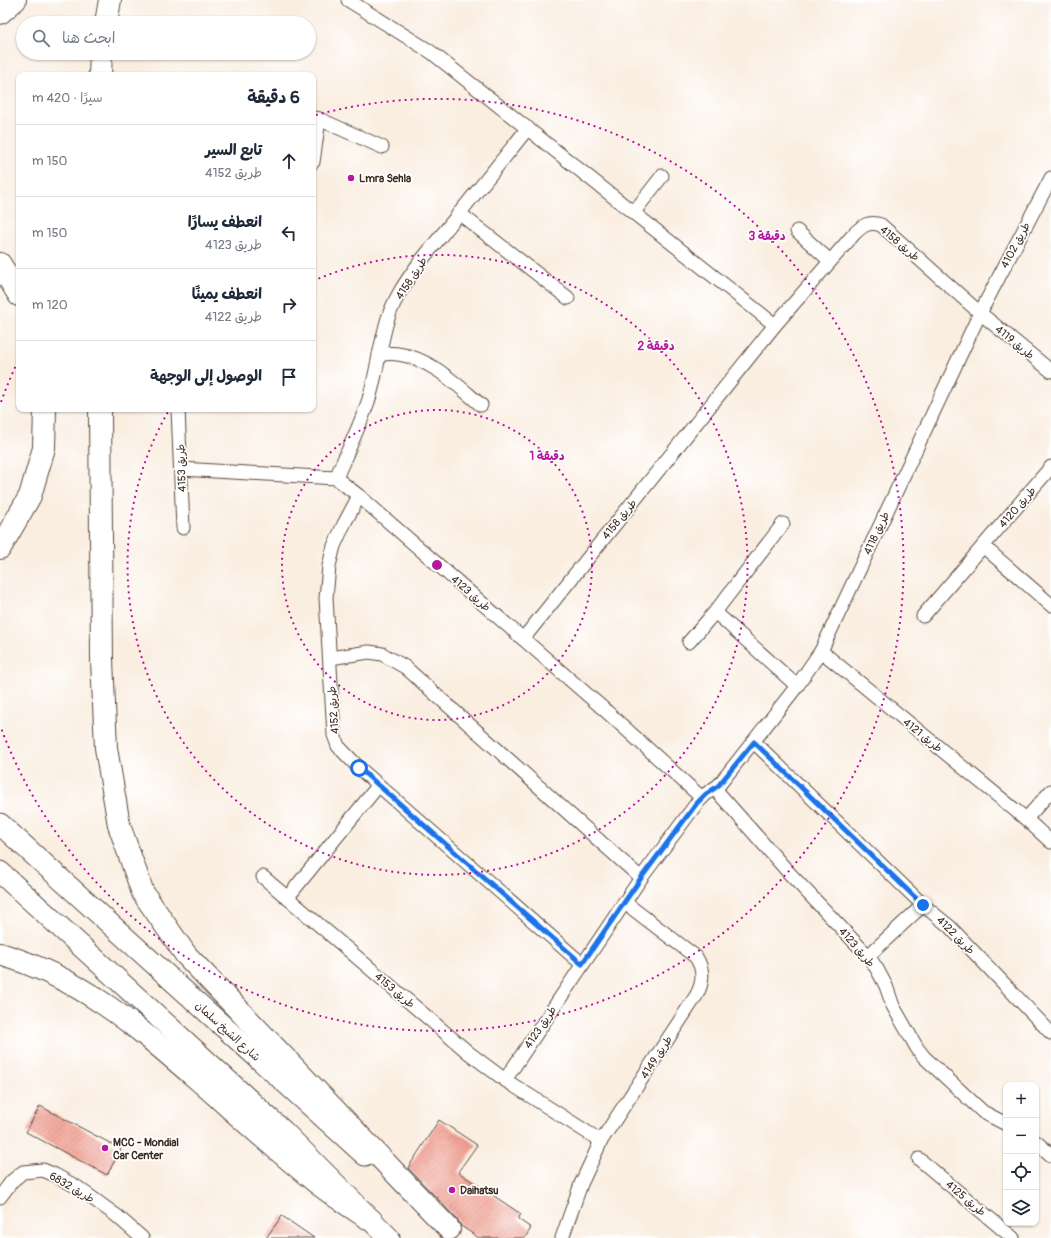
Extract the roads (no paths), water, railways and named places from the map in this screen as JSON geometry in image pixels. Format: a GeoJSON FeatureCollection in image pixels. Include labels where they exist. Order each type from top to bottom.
{"type":"FeatureCollection","features":[{"type":"Feature","properties":{"kind":"highway"},"geometry":{"type":"LineString","coordinates":[[0,13],[15,0]]}},
{"type":"Feature","properties":{"kind":"highway"},"geometry":{"type":"LineString","coordinates":[[107,16],[110,0]]}},
{"type":"Feature","properties":{"kind":"highway"},"geometry":{"type":"LineString","coordinates":[[100,72],[101,60]]}},
{"type":"Feature","properties":{"kind":"highway"},"geometry":{"type":"LineString","coordinates":[[0,264],[16,290]]}},
{"type":"Feature","properties":{"kind":"highway"},"geometry":{"type":"LineString","coordinates":[[0,548],[30,496],[44,448],[46,412]]}},
{"type":"Feature","properties":{"kind":"highway"},"geometry":{"type":"LineString","coordinates":[[100,412],[102,660],[106,748],[119,825],[143,893],[186,955],[453,1234]]}},
{"type":"Feature","properties":{"kind":"highway"},"geometry":{"type":"LineString","coordinates":[[0,954],[36,966],[58,976],[119,1013],[150,1038],[312,1179],[371,1220]]}},
{"type":"Feature","properties":{"kind":"main road","name":"شارع الشيخ سلمان"},"geometry":{"type":"LineString","coordinates":[[0,824],[453,1234]]}},
{"type":"Feature","properties":{"kind":"main road"},"geometry":{"type":"LineString","coordinates":[[0,872],[283,1131],[389,1238]]}},
{"type":"Feature","properties":{"kind":"street"},"geometry":{"type":"LineString","coordinates":[[348,0],[431,52],[775,325]]}},
{"type":"Feature","properties":{"kind":"street"},"geometry":{"type":"LineString","coordinates":[[316,118],[382,147]]}},
{"type":"Feature","properties":{"kind":"street","name":"طريق 4158"},"geometry":{"type":"LineString","coordinates":[[336,478],[362,416],[374,380],[388,318],[396,298],[407,280],[528,128]]}},
{"type":"Feature","properties":{"kind":"street"},"geometry":{"type":"LineString","coordinates":[[634,212],[662,176]]}},
{"type":"Feature","properties":{"kind":"street","name":"طريق 4102"},"geometry":{"type":"LineString","coordinates":[[980,313],[1051,178]]}},
{"type":"Feature","properties":{"kind":"street"},"geometry":{"type":"LineString","coordinates":[[460,213],[568,298]]}},
{"type":"Feature","properties":{"kind":"street","name":"طريق 4158"},"geometry":{"type":"LineString","coordinates":[[523,639],[775,325],[854,234],[866,224],[874,223],[881,225],[980,313]]}},
{"type":"Feature","properties":{"kind":"street"},"geometry":{"type":"LineString","coordinates":[[797,231],[830,261]]}},
{"type":"Feature","properties":{"kind":"street","name":"طريق 4119"},"geometry":{"type":"LineString","coordinates":[[980,313],[1051,371]]}},
{"type":"Feature","properties":{"kind":"street","name":"طريق 4118"},"geometry":{"type":"LineString","coordinates":[[754,742],[797,686],[820,651],[980,313]]}},
{"type":"Feature","properties":{"kind":"street"},"geometry":{"type":"LineString","coordinates":[[379,354],[397,354],[411,357],[431,367],[453,381],[481,405]]}},
{"type":"Feature","properties":{"kind":"street","name":"طريق 4153"},"geometry":{"type":"LineString","coordinates":[[178,412],[183,528]]}},
{"type":"Feature","properties":{"kind":"street","name":"طريق 4120"},"geometry":{"type":"LineString","coordinates":[[923,616],[1051,467]]}},
{"type":"Feature","properties":{"kind":"street"},"geometry":{"type":"LineString","coordinates":[[181,470],[336,478]]}},
{"type":"Feature","properties":{"kind":"street","name":"طريق 4123"},"geometry":{"type":"LineString","coordinates":[[336,478],[359,496],[606,711],[702,798]]}},
{"type":"Feature","properties":{"kind":"street","name":"طريق 4152"},"geometry":{"type":"LineString","coordinates":[[359,496],[334,546],[329,566],[326,598],[326,626],[330,658],[334,735],[338,746],[344,754],[378,786],[582,964]]}},
{"type":"Feature","properties":{"kind":"street"},"geometry":{"type":"LineString","coordinates":[[689,642],[715,612],[783,524]]}},
{"type":"Feature","properties":{"kind":"street"},"geometry":{"type":"LineString","coordinates":[[983,546],[1051,605]]}},
{"type":"Feature","properties":{"kind":"street"},"geometry":{"type":"LineString","coordinates":[[715,612],[797,686]]}},
{"type":"Feature","properties":{"kind":"street","name":"طريق 4121"},"geometry":{"type":"LineString","coordinates":[[820,651],[1026,819],[1051,842]]}},
{"type":"Feature","properties":{"kind":"street"},"geometry":{"type":"LineString","coordinates":[[330,658],[369,652],[382,654],[405,667],[641,878]]}},
{"type":"Feature","properties":{"kind":"street","name":"طريق 4123"},"geometry":{"type":"LineString","coordinates":[[504,1080],[641,878],[702,798],[715,789],[754,742]]}},
{"type":"Feature","properties":{"kind":"street","name":"طريق 4122"},"geometry":{"type":"LineString","coordinates":[[754,742],[923,905],[949,926],[1051,1033]]}},
{"type":"Feature","properties":{"kind":"street"},"geometry":{"type":"LineString","coordinates":[[287,898],[378,786]]}},
{"type":"Feature","properties":{"kind":"street","name":"طريق 4123"},"geometry":{"type":"LineString","coordinates":[[715,789],[790,874],[868,956],[877,968],[886,986],[893,1006],[917,1048],[924,1057],[983,1112],[1003,1122]]}},
{"type":"Feature","properties":{"kind":"street"},"geometry":{"type":"LineString","coordinates":[[1026,819],[1051,791]]}},
{"type":"Feature","properties":{"kind":"street","name":"طريق 4153"},"geometry":{"type":"LineString","coordinates":[[263,877],[469,1053],[504,1080],[600,1140]]}},
{"type":"Feature","properties":{"kind":"street","name":"طريق 4149"},"geometry":{"type":"LineString","coordinates":[[562,1238],[581,1184],[600,1140],[701,989],[703,980],[700,964],[696,957],[624,902]]}},
{"type":"Feature","properties":{"kind":"street"},"geometry":{"type":"LineString","coordinates":[[868,956],[923,905]]}},
{"type":"Feature","properties":{"kind":"street"},"geometry":{"type":"LineString","coordinates":[[1039,1145],[1051,1155]]}},
{"type":"Feature","properties":{"kind":"street","name":"طريق 4125"},"geometry":{"type":"LineString","coordinates":[[919,1159],[1013,1238]]}},
{"type":"Feature","properties":{"kind":"street","name":"طريق 6832"},"geometry":{"type":"LineString","coordinates":[[0,1197],[12,1180],[23,1172],[43,1170],[77,1187],[118,1216],[142,1238]]}},
{"type":"Feature","properties":{"kind":"place","name":"Lmra Sehla"},"geometry":{"type":"Point","coordinates":[351,178]}},
{"type":"Feature","properties":{"kind":"place","name":"MCC - Mondial Car Center"},"geometry":{"type":"Point","coordinates":[105,1148]}},
{"type":"Feature","properties":{"kind":"place","name":"Daihatsu"},"geometry":{"type":"Point","coordinates":[452,1190]}}]}
